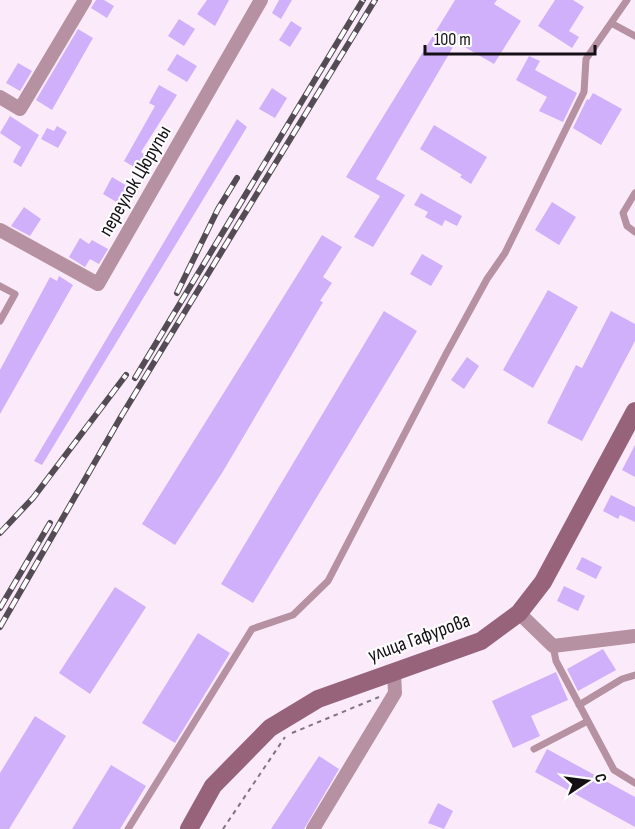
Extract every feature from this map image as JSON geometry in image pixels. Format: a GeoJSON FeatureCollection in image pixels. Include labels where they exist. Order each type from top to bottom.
{"type":"FeatureCollection","features":[{"type":"Feature","properties":{"kind":"main road","name":"улица Гафурова"},"geometry":{"type":"LineString","coordinates":[[189,829],[213,786],[270,728],[318,699],[394,682],[481,641],[519,613],[543,582],[635,411]]}},
{"type":"Feature","properties":{"kind":"street"},"geometry":{"type":"LineString","coordinates":[[0,97],[20,109],[85,0]]}},
{"type":"Feature","properties":{"kind":"street","name":"переулок Цюрупы"},"geometry":{"type":"LineString","coordinates":[[0,230],[98,284],[261,0]]}},
{"type":"Feature","properties":{"kind":"street"},"geometry":{"type":"LineString","coordinates":[[519,613],[553,646],[635,636]]}},
{"type":"Feature","properties":{"kind":"street"},"geometry":{"type":"LineString","coordinates":[[313,829],[340,788],[394,682]]}},
{"type":"Feature","properties":{"kind":"lane"},"geometry":{"type":"LineString","coordinates":[[128,829],[252,628],[293,615],[328,581],[446,354],[487,279],[505,253],[584,92],[586,59],[627,0]]}},
{"type":"Feature","properties":{"kind":"lane"},"geometry":{"type":"LineString","coordinates":[[611,23],[635,36]]}},
{"type":"Feature","properties":{"kind":"lane"},"geometry":{"type":"LineString","coordinates":[[635,193],[623,213],[627,226],[635,232]]}},
{"type":"Feature","properties":{"kind":"lane"},"geometry":{"type":"LineString","coordinates":[[0,286],[15,294],[0,321]]}},
{"type":"Feature","properties":{"kind":"lane"},"geometry":{"type":"LineString","coordinates":[[553,646],[556,661],[615,770],[635,783]]}},
{"type":"Feature","properties":{"kind":"lane"},"geometry":{"type":"LineString","coordinates":[[579,705],[622,679],[635,675]]}},
{"type":"Feature","properties":{"kind":"lane"},"geometry":{"type":"LineString","coordinates":[[534,749],[588,721]]}},
{"type":"Feature","properties":{"kind":"path"},"geometry":{"type":"LineString","coordinates":[[223,829],[287,735],[394,682]]}},
{"type":"Feature","properties":{"kind":"building"},"geometry":{"type":"Polygon","coordinates":[[[96,0],[104,0],[114,6],[107,18],[91,8],[96,0]]]}},
{"type":"Feature","properties":{"kind":"building"},"geometry":{"type":"Polygon","coordinates":[[[207,0],[229,0],[215,26],[197,14],[207,0]]]}},
{"type":"Feature","properties":{"kind":"building"},"geometry":{"type":"Polygon","coordinates":[[[279,0],[292,0],[281,19],[272,13],[279,0]]]}},
{"type":"Feature","properties":{"kind":"building"},"geometry":{"type":"Polygon","coordinates":[[[455,0],[497,0],[494,4],[521,21],[494,64],[456,42],[376,179],[405,195],[373,247],[354,237],[380,196],[346,177],[455,0]]]}},
{"type":"Feature","properties":{"kind":"building"},"geometry":{"type":"Polygon","coordinates":[[[555,0],[573,0],[584,7],[569,31],[579,37],[572,48],[538,26],[555,0]]]}},
{"type":"Feature","properties":{"kind":"building"},"geometry":{"type":"Polygon","coordinates":[[[179,19],[195,29],[184,46],[168,36],[179,19]]]}},
{"type":"Feature","properties":{"kind":"building"},"geometry":{"type":"Polygon","coordinates":[[[291,21],[302,28],[290,47],[279,40],[291,21]]]}},
{"type":"Feature","properties":{"kind":"building"},"geometry":{"type":"Polygon","coordinates":[[[78,29],[93,38],[52,110],[36,100],[78,29]]]}},
{"type":"Feature","properties":{"kind":"building"},"geometry":{"type":"Polygon","coordinates":[[[177,54],[197,66],[187,82],[167,70],[177,54]]]}},
{"type":"Feature","properties":{"kind":"building"},"geometry":{"type":"Polygon","coordinates":[[[529,56],[540,61],[535,70],[577,93],[563,122],[539,111],[547,97],[516,80],[529,56]]]}},
{"type":"Feature","properties":{"kind":"building"},"geometry":{"type":"Polygon","coordinates":[[[18,63],[32,71],[20,91],[6,83],[18,63]]]}},
{"type":"Feature","properties":{"kind":"building"},"geometry":{"type":"Polygon","coordinates":[[[159,85],[177,95],[141,152],[148,157],[139,170],[124,161],[155,106],[149,103],[159,85]]]}},
{"type":"Feature","properties":{"kind":"building"},"geometry":{"type":"Polygon","coordinates":[[[272,88],[287,98],[275,118],[259,109],[272,88]]]}},
{"type":"Feature","properties":{"kind":"building"},"geometry":{"type":"Polygon","coordinates":[[[593,93],[622,109],[601,145],[573,128],[587,99],[589,100],[593,93]]]}},
{"type":"Feature","properties":{"kind":"building"},"geometry":{"type":"Polygon","coordinates":[[[10,116],[39,135],[21,167],[13,162],[21,147],[0,133],[10,116]]]}},
{"type":"Feature","properties":{"kind":"building"},"geometry":{"type":"Polygon","coordinates":[[[237,119],[247,127],[42,465],[34,461],[237,119]]]}},
{"type":"Feature","properties":{"kind":"building"},"geometry":{"type":"Polygon","coordinates":[[[434,125],[487,157],[471,184],[460,177],[462,175],[420,149],[434,125]]]}},
{"type":"Feature","properties":{"kind":"building"},"geometry":{"type":"Polygon","coordinates":[[[57,126],[67,132],[58,148],[41,139],[47,128],[54,131],[57,126]]]}},
{"type":"Feature","properties":{"kind":"building"},"geometry":{"type":"Polygon","coordinates":[[[112,177],[127,186],[118,203],[103,194],[112,177]]]}},
{"type":"Feature","properties":{"kind":"building"},"geometry":{"type":"Polygon","coordinates":[[[421,193],[462,216],[457,226],[445,220],[442,226],[425,217],[428,212],[414,205],[421,193]]]}},
{"type":"Feature","properties":{"kind":"building"},"geometry":{"type":"Polygon","coordinates":[[[552,202],[576,217],[559,245],[535,230],[552,202]]]}},
{"type":"Feature","properties":{"kind":"building"},"geometry":{"type":"Polygon","coordinates":[[[24,207],[41,219],[30,236],[11,226],[24,207]]]}},
{"type":"Feature","properties":{"kind":"building"},"geometry":{"type":"Polygon","coordinates":[[[322,235],[342,247],[323,277],[332,283],[320,301],[323,302],[222,473],[175,545],[142,524],[322,235]]]}},
{"type":"Feature","properties":{"kind":"building"},"geometry":{"type":"Polygon","coordinates":[[[80,238],[89,244],[92,240],[108,249],[99,264],[90,259],[85,267],[69,257],[80,238]]]}},
{"type":"Feature","properties":{"kind":"building"},"geometry":{"type":"Polygon","coordinates":[[[422,254],[443,266],[431,286],[410,274],[422,254]]]}},
{"type":"Feature","properties":{"kind":"building"},"geometry":{"type":"Polygon","coordinates":[[[59,276],[73,285],[0,414],[0,370],[50,277],[57,281],[59,276]]]}},
{"type":"Feature","properties":{"kind":"building"},"geometry":{"type":"Polygon","coordinates":[[[548,290],[578,307],[533,388],[503,370],[548,290]]]}},
{"type":"Feature","properties":{"kind":"building"},"geometry":{"type":"Polygon","coordinates":[[[384,311],[417,331],[253,603],[221,584],[384,311]]]}},
{"type":"Feature","properties":{"kind":"building"},"geometry":{"type":"Polygon","coordinates":[[[611,311],[635,324],[635,341],[582,441],[547,423],[576,365],[582,368],[611,311]]]}},
{"type":"Feature","properties":{"kind":"building"},"geometry":{"type":"Polygon","coordinates":[[[467,357],[479,366],[464,389],[451,380],[467,357]]]}},
{"type":"Feature","properties":{"kind":"building"},"geometry":{"type":"Polygon","coordinates":[[[635,445],[635,477],[622,470],[635,445]]]}},
{"type":"Feature","properties":{"kind":"building"},"geometry":{"type":"Polygon","coordinates":[[[611,495],[635,507],[635,522],[620,515],[618,519],[603,511],[611,495]]]}},
{"type":"Feature","properties":{"kind":"building"},"geometry":{"type":"Polygon","coordinates":[[[582,557],[602,567],[596,579],[576,569],[582,557]]]}},
{"type":"Feature","properties":{"kind":"building"},"geometry":{"type":"Polygon","coordinates":[[[564,586],[585,596],[578,611],[557,601],[564,586]]]}},
{"type":"Feature","properties":{"kind":"building"},"geometry":{"type":"Polygon","coordinates":[[[115,587],[146,607],[90,694],[59,673],[115,587]]]}},
{"type":"Feature","properties":{"kind":"building"},"geometry":{"type":"Polygon","coordinates":[[[198,633],[230,653],[175,743],[142,723],[198,633]]]}},
{"type":"Feature","properties":{"kind":"building"},"geometry":{"type":"Polygon","coordinates":[[[603,649],[616,670],[578,691],[567,669],[603,649]]]}},
{"type":"Feature","properties":{"kind":"building"},"geometry":{"type":"Polygon","coordinates":[[[556,672],[568,700],[531,716],[540,736],[513,748],[492,701],[556,672]]]}},
{"type":"Feature","properties":{"kind":"building"},"geometry":{"type":"Polygon","coordinates":[[[35,716],[66,736],[9,829],[0,829],[0,773],[35,716]]]}},
{"type":"Feature","properties":{"kind":"building"},"geometry":{"type":"Polygon","coordinates":[[[547,749],[635,797],[635,827],[535,772],[547,749]]]}},
{"type":"Feature","properties":{"kind":"building"},"geometry":{"type":"Polygon","coordinates":[[[319,756],[339,769],[304,829],[271,829],[319,756]]]}},
{"type":"Feature","properties":{"kind":"building"},"geometry":{"type":"Polygon","coordinates":[[[111,765],[146,786],[120,829],[72,829],[111,765]]]}},
{"type":"Feature","properties":{"kind":"building"},"geometry":{"type":"Polygon","coordinates":[[[438,803],[453,811],[444,829],[428,823],[438,803]]]}},
{"type":"Feature","properties":{"kind":"railway"},"geometry":{"type":"LineString","coordinates":[[135,378],[363,0]]}},
{"type":"Feature","properties":{"kind":"railway"},"geometry":{"type":"LineString","coordinates":[[0,627],[122,415],[375,0]]}},
{"type":"Feature","properties":{"kind":"railway"},"geometry":{"type":"LineString","coordinates":[[177,293],[218,209],[237,178]]}},
{"type":"Feature","properties":{"kind":"railway"},"geometry":{"type":"LineString","coordinates":[[0,533],[33,498],[126,375]]}},
{"type":"Feature","properties":{"kind":"railway"},"geometry":{"type":"LineString","coordinates":[[0,608],[50,523]]}}]}
